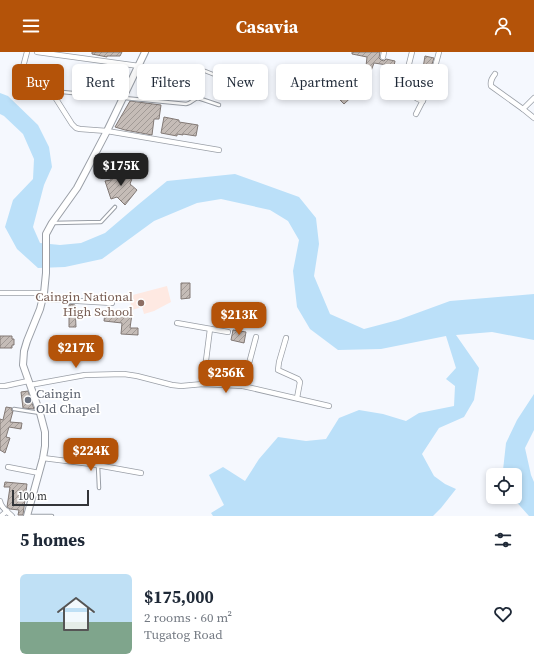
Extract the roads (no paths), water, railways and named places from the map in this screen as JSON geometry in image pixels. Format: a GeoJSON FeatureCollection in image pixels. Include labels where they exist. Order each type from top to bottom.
{"type":"FeatureCollection","features":[{"type":"Feature","properties":{"kind":"street"},"geometry":{"type":"LineString","coordinates":[[24,64],[27,52]]}},
{"type":"Feature","properties":{"kind":"street"},"geometry":{"type":"LineString","coordinates":[[37,52],[137,66]]}},
{"type":"Feature","properties":{"kind":"street"},"geometry":{"type":"LineString","coordinates":[[140,64],[145,52]]}},
{"type":"Feature","properties":{"kind":"street"},"geometry":{"type":"LineString","coordinates":[[383,58],[384,52]]}},
{"type":"Feature","properties":{"kind":"street"},"geometry":{"type":"LineString","coordinates":[[412,52],[404,88],[415,98],[423,101]]}},
{"type":"Feature","properties":{"kind":"street"},"geometry":{"type":"LineString","coordinates":[[416,114],[430,84],[439,52]]}},
{"type":"Feature","properties":{"kind":"street"},"geometry":{"type":"LineString","coordinates":[[129,86],[137,70]]}},
{"type":"Feature","properties":{"kind":"street"},"geometry":{"type":"LineString","coordinates":[[495,74],[492,79],[491,86],[534,118]]}},
{"type":"Feature","properties":{"kind":"street"},"geometry":{"type":"LineString","coordinates":[[523,109],[534,98]]}},
{"type":"Feature","properties":{"kind":"street"},"geometry":{"type":"LineString","coordinates":[[57,100],[76,128],[107,131],[219,150]]}},
{"type":"Feature","properties":{"kind":"street"},"geometry":{"type":"LineString","coordinates":[[27,516],[45,446],[40,413],[23,365],[24,351],[40,309],[43,296],[46,273],[46,234],[77,188],[122,100]]}},
{"type":"Feature","properties":{"kind":"street"},"geometry":{"type":"LineString","coordinates":[[0,293],[112,303]]}},
{"type":"Feature","properties":{"kind":"street"},"geometry":{"type":"LineString","coordinates":[[177,323],[228,332]]}},
{"type":"Feature","properties":{"kind":"street"},"geometry":{"type":"LineString","coordinates":[[203,384],[210,329]]}},
{"type":"Feature","properties":{"kind":"street"},"geometry":{"type":"LineString","coordinates":[[243,386],[256,337]]}},
{"type":"Feature","properties":{"kind":"street"},"geometry":{"type":"LineString","coordinates":[[286,338],[278,370],[298,378],[300,382],[297,398]]}},
{"type":"Feature","properties":{"kind":"street"},"geometry":{"type":"LineString","coordinates":[[0,386],[85,376],[124,374],[181,386],[203,384],[243,386],[330,406]]}},
{"type":"Feature","properties":{"kind":"street"},"geometry":{"type":"LineString","coordinates":[[43,458],[98,465],[141,473]]}},
{"type":"Feature","properties":{"kind":"street"},"geometry":{"type":"LineString","coordinates":[[8,467],[39,473]]}},
{"type":"Feature","properties":{"kind":"street"},"geometry":{"type":"LineString","coordinates":[[0,501],[1,505],[12,516]]}},
{"type":"Feature","properties":{"kind":"street"},"geometry":{"type":"LineString","coordinates":[[1,516],[7,511]]}},
{"type":"Feature","properties":{"kind":"lane"},"geometry":{"type":"LineString","coordinates":[[129,99],[189,104],[194,99],[198,98],[219,105]]}},
{"type":"Feature","properties":{"kind":"lane"},"geometry":{"type":"LineString","coordinates":[[52,223],[101,222],[115,207]]}},
{"type":"Feature","properties":{"kind":"lane"},"geometry":{"type":"LineString","coordinates":[[14,409],[40,413]]}},
{"type":"Feature","properties":{"kind":"lane"},"geometry":{"type":"LineString","coordinates":[[98,465],[99,488]]}},
{"type":"Feature","properties":{"kind":"lane"},"geometry":{"type":"LineString","coordinates":[[27,516],[52,516]]}},
{"type":"Feature","properties":{"kind":"water"},"geometry":{"type":"Polygon","coordinates":[[[0,93],[8,96],[38,125],[49,147],[52,167],[44,185],[33,227],[40,243],[60,245],[81,243],[105,233],[167,181],[235,174],[299,197],[316,218],[319,244],[314,276],[330,314],[364,329],[398,320],[450,301],[534,294],[534,340],[492,332],[456,335],[479,368],[474,400],[464,417],[439,428],[422,454],[434,476],[445,484],[456,489],[441,508],[433,516],[213,516],[211,513],[224,505],[209,475],[223,467],[245,481],[259,459],[278,437],[306,441],[326,439],[339,418],[359,410],[383,414],[406,421],[419,413],[454,406],[455,386],[446,379],[456,368],[446,336],[381,349],[338,350],[310,329],[297,307],[293,271],[299,240],[288,221],[270,210],[221,199],[197,203],[154,221],[102,259],[65,267],[38,268],[17,249],[5,227],[13,200],[33,179],[34,159],[23,134],[0,114],[0,93]]]}},
{"type":"Feature","properties":{"kind":"water"},"geometry":{"type":"Polygon","coordinates":[[[534,394],[534,430],[525,448],[534,482],[534,516],[529,516],[518,504],[522,504],[522,468],[503,468],[506,443],[517,420],[534,394]]]}},
{"type":"Feature","properties":{"kind":"place","name":"Caingin National High School"},"geometry":{"type":"Point","coordinates":[141,303]}},
{"type":"Feature","properties":{"kind":"place","name":"Caingin Old Chapel"},"geometry":{"type":"Point","coordinates":[28,400]}}]}
